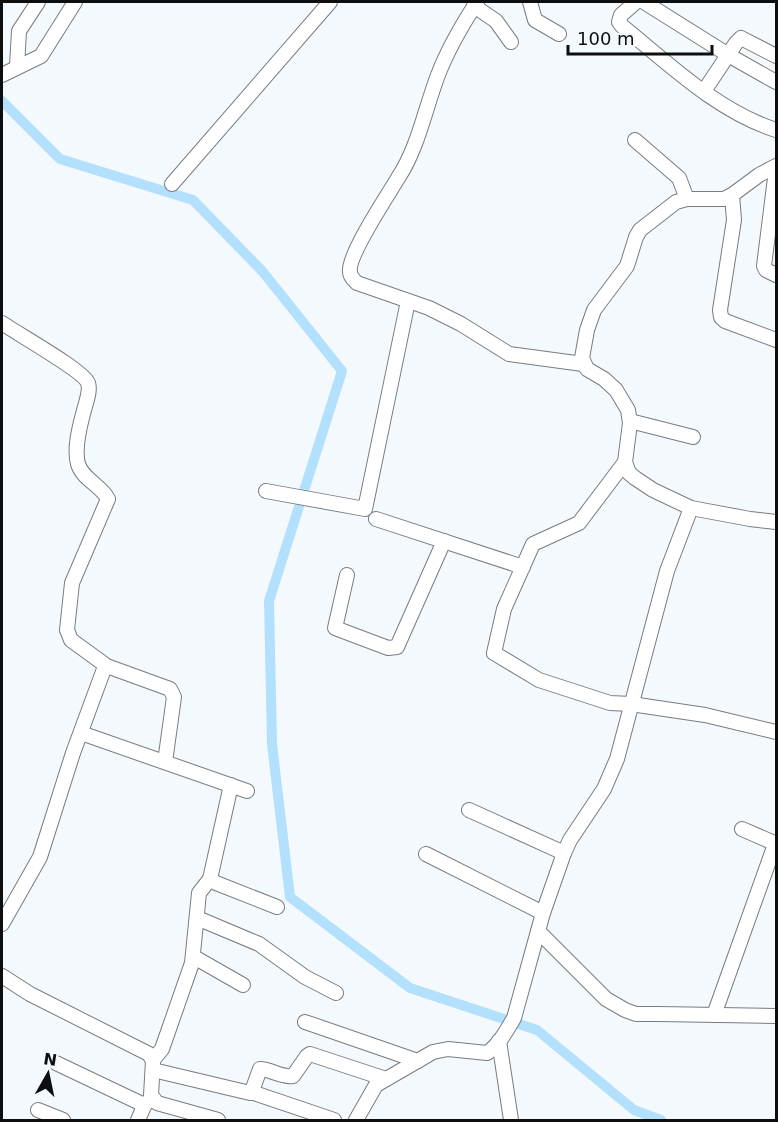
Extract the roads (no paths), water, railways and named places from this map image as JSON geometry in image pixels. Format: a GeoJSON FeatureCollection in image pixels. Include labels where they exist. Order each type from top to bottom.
{"type":"FeatureCollection","features":[{"type":"Feature","properties":{"kind":"street"},"geometry":{"type":"LineString","coordinates":[[17,66],[19,31],[38,2]]}},
{"type":"Feature","properties":{"kind":"street"},"geometry":{"type":"LineString","coordinates":[[2,75],[41,56],[75,2]]}},
{"type":"Feature","properties":{"kind":"street"},"geometry":{"type":"LineString","coordinates":[[172,184],[330,2]]}},
{"type":"Feature","properties":{"kind":"street"},"geometry":{"type":"LineString","coordinates":[[530,2],[535,20],[559,34]]}},
{"type":"Feature","properties":{"kind":"street"},"geometry":{"type":"LineString","coordinates":[[636,2],[621,15],[619,22],[622,26],[704,91],[739,114],[777,130]]}},
{"type":"Feature","properties":{"kind":"street"},"geometry":{"type":"LineString","coordinates":[[644,2],[728,55],[777,82]]}},
{"type":"Feature","properties":{"kind":"street"},"geometry":{"type":"LineString","coordinates":[[511,42],[496,21],[475,4],[438,74],[404,170],[368,229],[350,266],[352,279],[461,324],[508,354],[583,364],[616,390],[628,410],[630,421],[625,462],[629,473],[635,478],[671,501],[691,508],[777,522]]}},
{"type":"Feature","properties":{"kind":"street"},"geometry":{"type":"LineString","coordinates":[[704,91],[741,38],[777,56]]}},
{"type":"Feature","properties":{"kind":"street"},"geometry":{"type":"LineString","coordinates":[[635,140],[679,177],[687,199]]}},
{"type":"Feature","properties":{"kind":"street"},"geometry":{"type":"LineString","coordinates":[[583,364],[584,342],[590,319],[594,310],[627,266],[640,230],[676,202],[687,199],[724,200],[748,182],[777,168]]}},
{"type":"Feature","properties":{"kind":"street"},"geometry":{"type":"LineString","coordinates":[[777,168],[764,266],[766,270],[777,275]]}},
{"type":"Feature","properties":{"kind":"street"},"geometry":{"type":"LineString","coordinates":[[732,195],[734,219],[721,299],[721,317],[725,321],[777,340]]}},
{"type":"Feature","properties":{"kind":"street"},"geometry":{"type":"LineString","coordinates":[[266,491],[365,509],[408,301]]}},
{"type":"Feature","properties":{"kind":"street"},"geometry":{"type":"LineString","coordinates":[[2,323],[78,371],[87,380],[89,387],[80,427],[78,465],[86,477],[106,495],[108,501],[72,583],[67,630],[71,640],[104,665],[173,692],[165,762]]}},
{"type":"Feature","properties":{"kind":"street"},"geometry":{"type":"LineString","coordinates":[[630,421],[693,437]]}},
{"type":"Feature","properties":{"kind":"street"},"geometry":{"type":"LineString","coordinates":[[625,462],[579,522],[534,543],[504,609],[494,650],[496,655],[541,681],[610,703],[705,715],[777,732]]}},
{"type":"Feature","properties":{"kind":"street"},"geometry":{"type":"LineString","coordinates":[[356,1120],[374,1087],[386,1079],[433,1052],[442,1050],[487,1053],[503,1036],[514,1018],[543,913],[564,853],[612,773],[667,571],[691,508]]}},
{"type":"Feature","properties":{"kind":"street"},"geometry":{"type":"LineString","coordinates":[[376,519],[523,567]]}},
{"type":"Feature","properties":{"kind":"street"},"geometry":{"type":"LineString","coordinates":[[347,575],[335,628],[388,648],[397,647],[444,541]]}},
{"type":"Feature","properties":{"kind":"street"},"geometry":{"type":"LineString","coordinates":[[2,924],[40,857],[104,665]]}},
{"type":"Feature","properties":{"kind":"street"},"geometry":{"type":"LineString","coordinates":[[81,733],[247,791]]}},
{"type":"Feature","properties":{"kind":"street"},"geometry":{"type":"LineString","coordinates":[[153,1065],[162,1049],[194,957],[199,893],[210,879],[231,785]]}},
{"type":"Feature","properties":{"kind":"street"},"geometry":{"type":"LineString","coordinates":[[469,810],[564,853]]}},
{"type":"Feature","properties":{"kind":"street"},"geometry":{"type":"LineString","coordinates":[[714,1015],[774,847],[772,842],[742,829]]}},
{"type":"Feature","properties":{"kind":"street"},"geometry":{"type":"LineString","coordinates":[[426,854],[543,913]]}},
{"type":"Feature","properties":{"kind":"street"},"geometry":{"type":"LineString","coordinates":[[210,879],[277,907]]}},
{"type":"Feature","properties":{"kind":"street"},"geometry":{"type":"LineString","coordinates":[[197,918],[259,944],[305,977],[336,993]]}},
{"type":"Feature","properties":{"kind":"street"},"geometry":{"type":"LineString","coordinates":[[538,931],[615,1006],[636,1014],[777,1016]]}},
{"type":"Feature","properties":{"kind":"street"},"geometry":{"type":"LineString","coordinates":[[194,957],[243,986]]}},
{"type":"Feature","properties":{"kind":"street"},"geometry":{"type":"LineString","coordinates":[[2,976],[30,994],[149,1054],[153,1065],[151,1095],[138,1120]]}},
{"type":"Feature","properties":{"kind":"street"},"geometry":{"type":"LineString","coordinates":[[305,1022],[418,1061]]}},
{"type":"Feature","properties":{"kind":"street"},"geometry":{"type":"LineString","coordinates":[[503,1036],[511,1120]]}},
{"type":"Feature","properties":{"kind":"street"},"geometry":{"type":"LineString","coordinates":[[251,1092],[260,1069],[293,1076],[310,1054],[386,1079]]}},
{"type":"Feature","properties":{"kind":"street"},"geometry":{"type":"LineString","coordinates":[[56,1063],[148,1101],[218,1120]]}},
{"type":"Feature","properties":{"kind":"street"},"geometry":{"type":"LineString","coordinates":[[153,1065],[251,1092],[265,1099],[334,1120]]}},
{"type":"Feature","properties":{"kind":"street"},"geometry":{"type":"LineString","coordinates":[[38,1110],[63,1120]]}},
{"type":"Feature","properties":{"kind":"waterway"},"geometry":{"type":"LineString","coordinates":[[2,101],[60,159],[193,200],[263,272],[342,371],[269,601],[272,744],[290,897],[410,988],[537,1030],[634,1110],[661,1120]]}}]}
